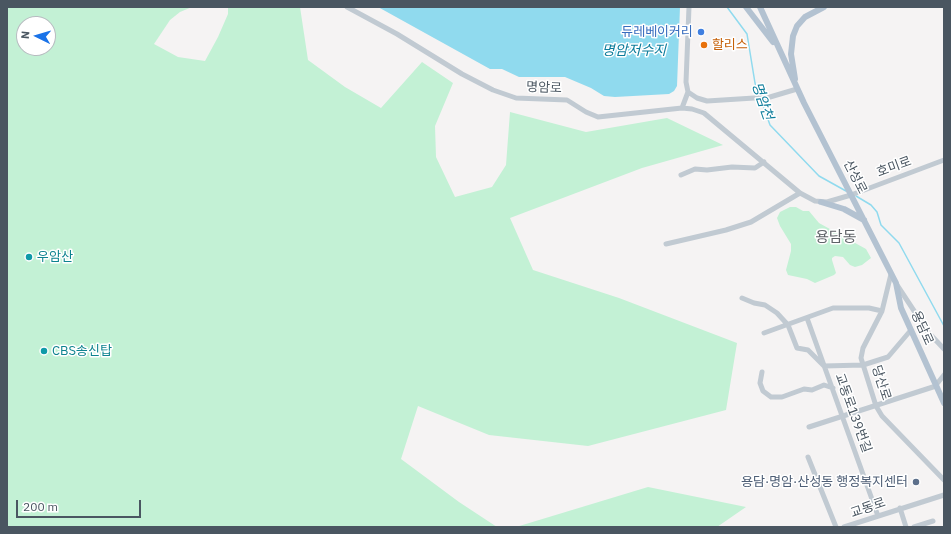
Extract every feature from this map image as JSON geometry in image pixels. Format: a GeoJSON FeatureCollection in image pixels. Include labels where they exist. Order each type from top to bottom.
{"type":"FeatureCollection","features":[{"type":"Feature","properties":{"kind":"main road"},"geometry":{"type":"LineString","coordinates":[[746,7],[779,49]]}},
{"type":"Feature","properties":{"kind":"main road","name":"산성로"},"geometry":{"type":"LineString","coordinates":[[760,7],[797,89],[896,283]]}},
{"type":"Feature","properties":{"kind":"main road"},"geometry":{"type":"LineString","coordinates":[[797,89],[791,54],[793,36],[797,26],[805,17],[824,7]]}},
{"type":"Feature","properties":{"kind":"main road"},"geometry":{"type":"LineString","coordinates":[[821,202],[844,209],[864,220]]}},
{"type":"Feature","properties":{"kind":"main road","name":"용담로"},"geometry":{"type":"LineString","coordinates":[[896,283],[901,308],[944,403]]}},
{"type":"Feature","properties":{"kind":"street","name":"명암로"},"geometry":{"type":"LineString","coordinates":[[347,7],[397,34],[462,74],[493,90],[516,98],[566,100],[586,112],[598,117],[682,108],[692,109],[704,113],[800,193],[809,199],[821,202]]}},
{"type":"Feature","properties":{"kind":"street"},"geometry":{"type":"LineString","coordinates":[[682,108],[688,92],[686,82],[689,7]]}},
{"type":"Feature","properties":{"kind":"street"},"geometry":{"type":"LineString","coordinates":[[688,92],[697,98],[707,101],[770,97],[797,89]]}},
{"type":"Feature","properties":{"kind":"street","name":"호미로"},"geometry":{"type":"LineString","coordinates":[[851,195],[944,160]]}},
{"type":"Feature","properties":{"kind":"street"},"geometry":{"type":"LineString","coordinates":[[681,175],[695,169],[707,170],[732,167],[755,168],[764,162]]}},
{"type":"Feature","properties":{"kind":"street"},"geometry":{"type":"LineString","coordinates":[[666,244],[726,230],[751,222],[800,193]]}},
{"type":"Feature","properties":{"kind":"street"},"geometry":{"type":"LineString","coordinates":[[821,202],[851,195]]}},
{"type":"Feature","properties":{"kind":"street","name":"당산로"},"geometry":{"type":"LineString","coordinates":[[891,274],[882,311],[863,348],[861,358],[876,406],[898,434],[944,480]]}},
{"type":"Feature","properties":{"kind":"street","name":"산성로"},"geometry":{"type":"LineString","coordinates":[[896,283],[928,332],[944,349]]}},
{"type":"Feature","properties":{"kind":"street"},"geometry":{"type":"LineString","coordinates":[[742,298],[754,303],[765,305],[777,313],[788,325],[797,348],[808,350],[824,366],[864,365],[888,357],[911,330]]}},
{"type":"Feature","properties":{"kind":"street"},"geometry":{"type":"LineString","coordinates":[[764,333],[833,308],[869,308],[882,311]]}},
{"type":"Feature","properties":{"kind":"street","name":"교동로139번길"},"geometry":{"type":"LineString","coordinates":[[807,318],[878,516]]}},
{"type":"Feature","properties":{"kind":"street"},"geometry":{"type":"LineString","coordinates":[[762,372],[760,383],[763,392],[771,397],[782,397],[804,389],[812,390],[824,385],[833,388]]}},
{"type":"Feature","properties":{"kind":"street"},"geometry":{"type":"LineString","coordinates":[[810,427],[936,386],[944,375]]}},
{"type":"Feature","properties":{"kind":"street"},"geometry":{"type":"LineString","coordinates":[[808,457],[836,527]]}},
{"type":"Feature","properties":{"kind":"street","name":"교동로"},"geometry":{"type":"LineString","coordinates":[[844,527],[944,495]]}},
{"type":"Feature","properties":{"kind":"street"},"geometry":{"type":"LineString","coordinates":[[900,508],[906,527]]}},
{"type":"Feature","properties":{"kind":"street"},"geometry":{"type":"LineString","coordinates":[[914,527],[933,521]]}},
{"type":"Feature","properties":{"kind":"green space"},"geometry":{"type":"Polygon","coordinates":[[[7,7],[192,7],[180,12],[170,20],[154,44],[178,57],[205,61],[228,14],[228,7],[300,7],[308,60],[345,87],[381,108],[422,62],[453,83],[435,126],[436,157],[455,197],[492,187],[506,165],[510,112],[586,132],[667,118],[723,145],[642,168],[510,218],[533,270],[619,298],[737,343],[726,410],[588,446],[489,435],[418,406],[401,459],[459,502],[497,527],[7,527],[7,7]]]}},
{"type":"Feature","properties":{"kind":"green space"},"geometry":{"type":"Polygon","coordinates":[[[790,207],[796,207],[803,211],[809,211],[819,223],[866,249],[871,258],[862,265],[855,267],[850,265],[843,257],[835,256],[832,260],[836,273],[815,283],[807,279],[788,275],[786,270],[791,251],[791,244],[777,218],[780,212],[790,207]]]}},
{"type":"Feature","properties":{"kind":"green space"},"geometry":{"type":"Polygon","coordinates":[[[648,487],[746,507],[717,527],[516,527],[648,487]]]}},
{"type":"Feature","properties":{"kind":"water","name":"명암저수지"},"geometry":{"type":"Polygon","coordinates":[[[378,7],[680,7],[677,86],[674,91],[669,94],[615,97],[604,96],[591,88],[565,77],[519,77],[502,69],[490,69],[378,7]]]}},
{"type":"Feature","properties":{"kind":"waterway","name":"명암천"},"geometry":{"type":"LineString","coordinates":[[727,7],[747,34],[755,83],[759,96]]}},
{"type":"Feature","properties":{"kind":"waterway","name":"명암천"},"geometry":{"type":"LineString","coordinates":[[761,100],[770,125],[819,176],[846,191]]}},
{"type":"Feature","properties":{"kind":"waterway","name":"명암천"},"geometry":{"type":"LineString","coordinates":[[856,196],[871,205],[877,212],[881,225],[899,243],[944,326]]}},
{"type":"Feature","properties":{"kind":"place","name":"듀레베이커리"},"geometry":{"type":"Point","coordinates":[701,32]}},
{"type":"Feature","properties":{"kind":"place","name":"할리스"},"geometry":{"type":"Point","coordinates":[704,45]}},
{"type":"Feature","properties":{"kind":"place","name":"우암산"},"geometry":{"type":"Point","coordinates":[29,257]}},
{"type":"Feature","properties":{"kind":"place","name":"CBS송신탑"},"geometry":{"type":"Point","coordinates":[44,351]}},
{"type":"Feature","properties":{"kind":"place","name":"용담·명암·산성동 행정복지센터"},"geometry":{"type":"Point","coordinates":[916,482]}},
{"type":"Feature","properties":{"kind":"district","name":"용담동"},"geometry":{"type":"Point","coordinates":[836,238]}}]}
